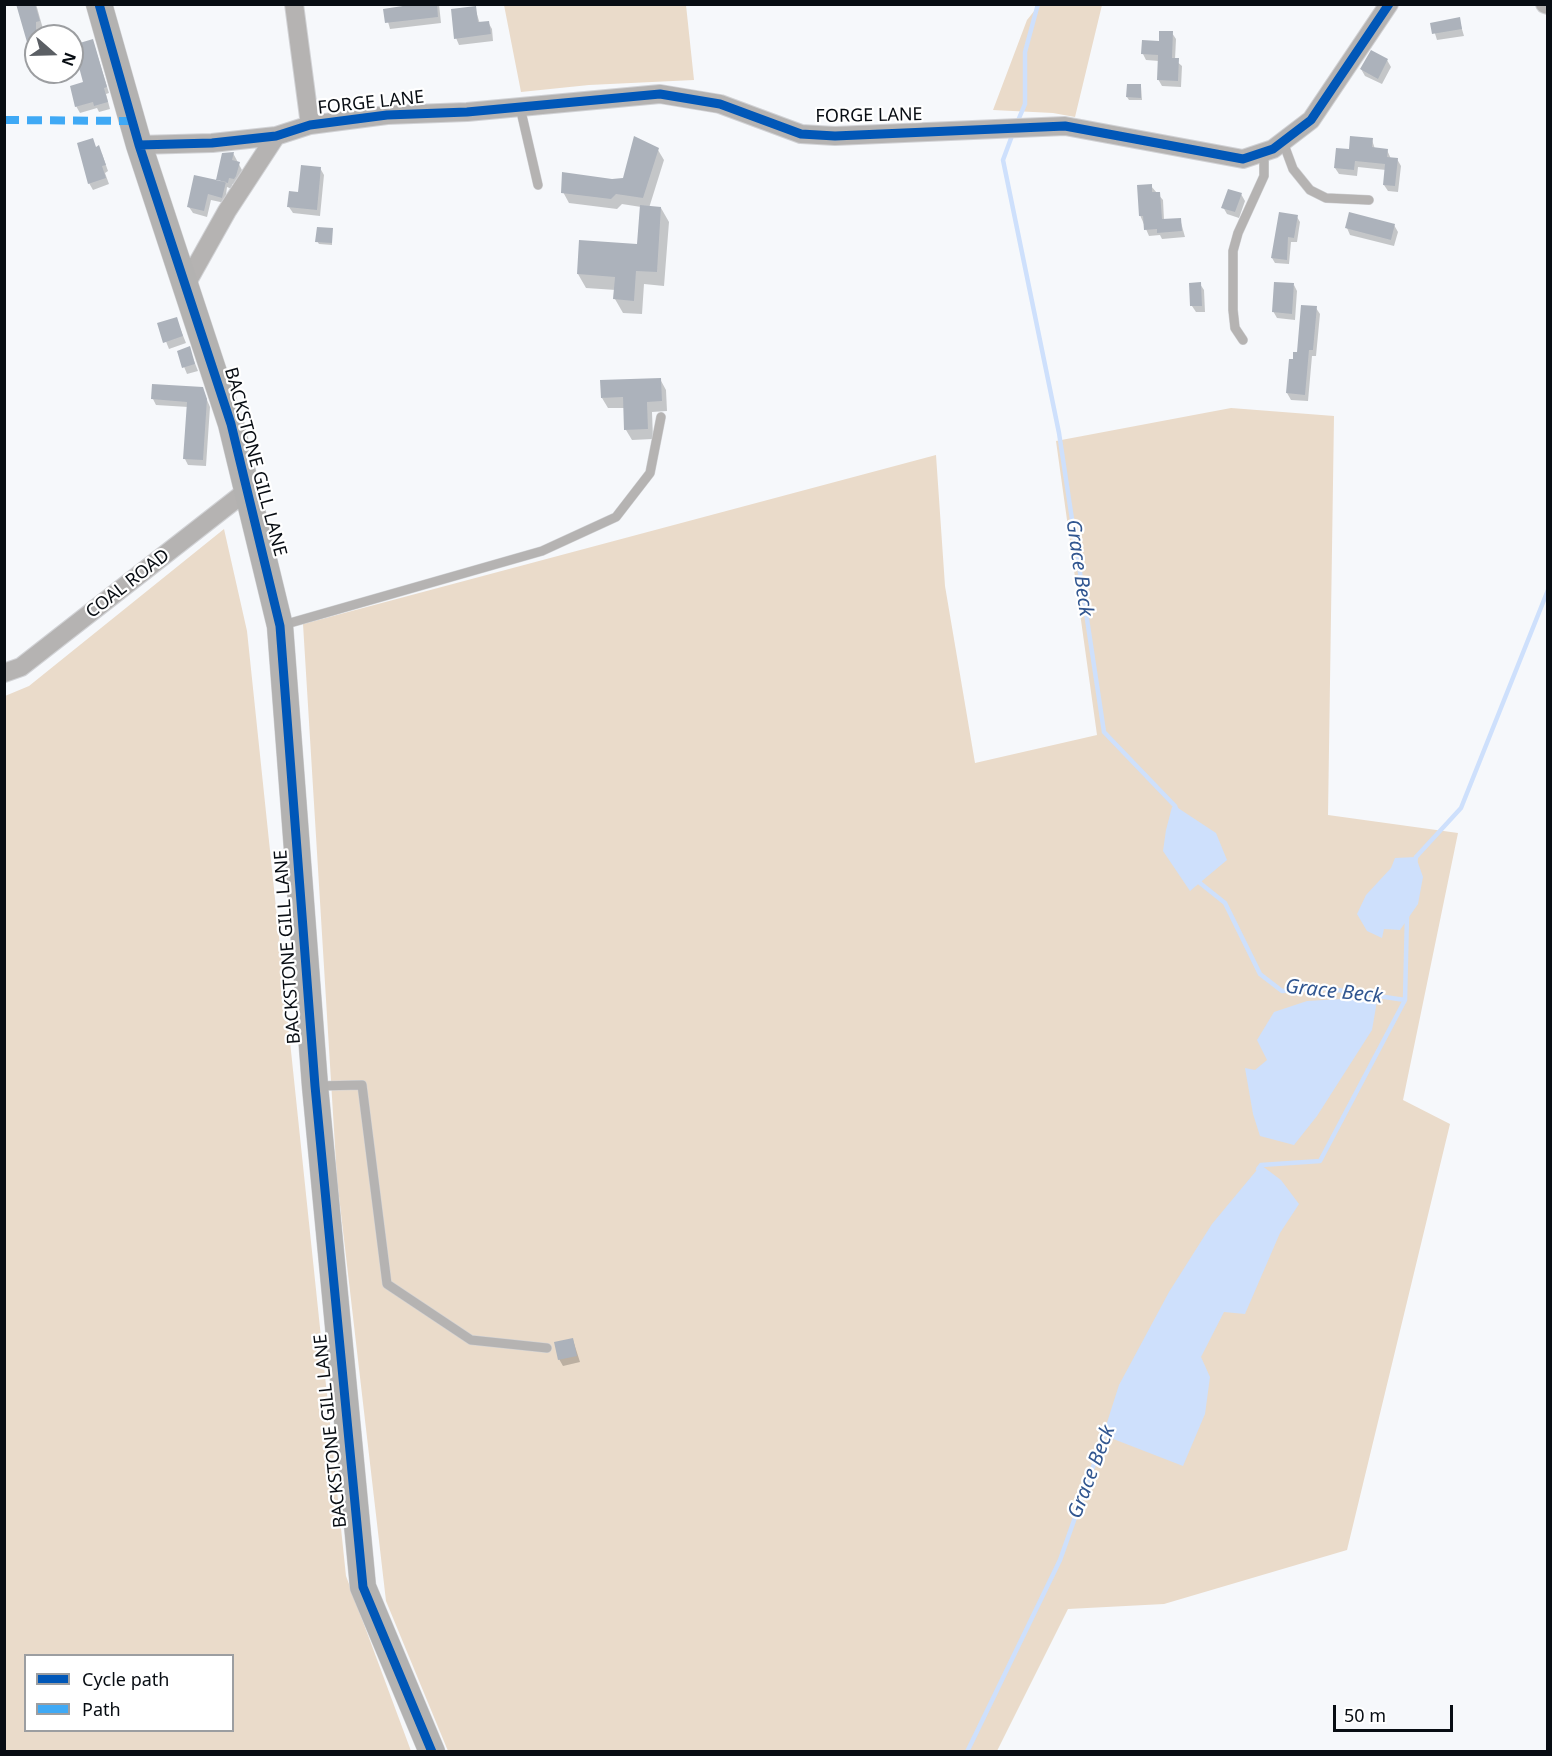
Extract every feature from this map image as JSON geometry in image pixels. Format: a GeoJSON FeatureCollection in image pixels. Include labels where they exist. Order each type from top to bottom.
{"type":"FeatureCollection","features":[{"type":"Feature","properties":{"kind":"street","name":"BACKSTONE GILL LANE"},"geometry":{"type":"LineString","coordinates":[[99,4],[139,145],[231,424],[249,489],[280,626],[315,1086],[363,1587],[432,1752]]}},
{"type":"Feature","properties":{"kind":"street"},"geometry":{"type":"LineString","coordinates":[[294,4],[310,125]]}},
{"type":"Feature","properties":{"kind":"street","name":"FORGE LANE"},"geometry":{"type":"LineString","coordinates":[[139,145],[212,143],[276,136],[310,125],[387,115],[520,107],[660,94],[720,104],[801,134],[835,136],[1065,126],[1243,159],[1283,142],[1311,120],[1389,4]]}},
{"type":"Feature","properties":{"kind":"street"},"geometry":{"type":"LineString","coordinates":[[185,286],[227,211],[276,136]]}},
{"type":"Feature","properties":{"kind":"street","name":"COAL ROAD"},"geometry":{"type":"LineString","coordinates":[[4,673],[21,668],[249,489]]}},
{"type":"Feature","properties":{"kind":"lane"},"geometry":{"type":"LineString","coordinates":[[520,107],[538,184]]}},
{"type":"Feature","properties":{"kind":"lane"},"geometry":{"type":"LineString","coordinates":[[1283,142],[1293,169],[1310,190],[1326,198],[1369,200]]}},
{"type":"Feature","properties":{"kind":"lane"},"geometry":{"type":"LineString","coordinates":[[1243,340],[1235,328],[1233,251],[1238,233],[1264,176],[1264,152]]}},
{"type":"Feature","properties":{"kind":"lane"},"geometry":{"type":"LineString","coordinates":[[280,626],[542,551],[616,517],[650,473],[661,417]]}},
{"type":"Feature","properties":{"kind":"lane"},"geometry":{"type":"LineString","coordinates":[[315,1086],[362,1085],[387,1284],[471,1340],[547,1348]]}},
{"type":"Feature","properties":{"kind":"shaded area"},"geometry":{"type":"Polygon","coordinates":[[[504,5],[686,5],[694,80],[589,85],[521,92],[504,5]]]}},
{"type":"Feature","properties":{"kind":"shaded area"},"geometry":{"type":"Polygon","coordinates":[[[1039,5],[1102,5],[1075,117],[1053,113],[993,110],[1027,20],[1039,5]]]}},
{"type":"Feature","properties":{"kind":"shaded area"},"geometry":{"type":"Polygon","coordinates":[[[1231,408],[1334,416],[1328,815],[1458,833],[1403,1100],[1450,1124],[1347,1550],[1164,1604],[1068,1609],[997,1751],[448,1751],[386,1601],[337,1179],[303,624],[936,455],[945,586],[975,763],[1097,735],[1056,441],[1231,408]]]}},
{"type":"Feature","properties":{"kind":"shaded area"},"geometry":{"type":"Polygon","coordinates":[[[224,529],[247,631],[346,1576],[411,1751],[5,1752],[5,696],[29,686],[224,529]]]}},
{"type":"Feature","properties":{"kind":"water"},"geometry":{"type":"Polygon","coordinates":[[[1175,806],[1216,833],[1227,860],[1190,891],[1163,851],[1172,807],[1175,806]]]}},
{"type":"Feature","properties":{"kind":"water"},"geometry":{"type":"Polygon","coordinates":[[[1416,857],[1423,877],[1418,904],[1400,930],[1384,929],[1382,938],[1367,931],[1357,914],[1366,895],[1391,868],[1395,858],[1416,857]]]}},
{"type":"Feature","properties":{"kind":"water"},"geometry":{"type":"Polygon","coordinates":[[[1340,999],[1377,1001],[1372,1030],[1317,1116],[1294,1145],[1260,1136],[1253,1114],[1245,1068],[1255,1070],[1267,1060],[1257,1040],[1274,1012],[1307,1001],[1340,999]]]}},
{"type":"Feature","properties":{"kind":"water"},"geometry":{"type":"Polygon","coordinates":[[[1261,1165],[1281,1180],[1299,1204],[1280,1233],[1245,1314],[1224,1312],[1201,1357],[1210,1377],[1205,1414],[1183,1466],[1103,1435],[1119,1385],[1169,1292],[1212,1224],[1261,1165]]]}},
{"type":"Feature","properties":{"kind":"building"},"geometry":{"type":"Polygon","coordinates":[[[16,4],[35,4],[40,21],[36,24],[24,24],[24,32],[16,4]]]}},
{"type":"Feature","properties":{"kind":"building"},"geometry":{"type":"Polygon","coordinates":[[[416,4],[437,4],[438,17],[385,23],[383,9],[416,4]]]}},
{"type":"Feature","properties":{"kind":"building"},"geometry":{"type":"Polygon","coordinates":[[[476,6],[478,22],[489,21],[491,34],[454,39],[451,9],[476,6]]]}},
{"type":"Feature","properties":{"kind":"building"},"geometry":{"type":"Polygon","coordinates":[[[1460,17],[1462,29],[1432,34],[1430,23],[1460,17]]]}},
{"type":"Feature","properties":{"kind":"building"},"geometry":{"type":"Polygon","coordinates":[[[1159,31],[1173,31],[1172,58],[1179,58],[1178,81],[1157,80],[1158,55],[1141,54],[1142,40],[1159,41],[1159,31]]]}},
{"type":"Feature","properties":{"kind":"building"},"geometry":{"type":"Polygon","coordinates":[[[93,39],[107,87],[104,88],[108,102],[94,106],[93,102],[75,107],[70,86],[84,84],[84,42],[93,39]]]}},
{"type":"Feature","properties":{"kind":"building"},"geometry":{"type":"Polygon","coordinates":[[[1371,50],[1388,59],[1378,79],[1360,69],[1371,50]]]}},
{"type":"Feature","properties":{"kind":"building"},"geometry":{"type":"Polygon","coordinates":[[[1127,84],[1141,84],[1141,98],[1126,97],[1127,84]]]}},
{"type":"Feature","properties":{"kind":"building"},"geometry":{"type":"Polygon","coordinates":[[[634,136],[659,148],[643,198],[616,194],[611,199],[561,193],[562,172],[612,179],[623,178],[634,136]]]}},
{"type":"Feature","properties":{"kind":"building"},"geometry":{"type":"Polygon","coordinates":[[[1350,136],[1373,138],[1372,147],[1388,149],[1387,157],[1398,158],[1395,186],[1383,185],[1385,164],[1355,161],[1354,170],[1334,168],[1336,148],[1349,149],[1350,136]]]}},
{"type":"Feature","properties":{"kind":"building"},"geometry":{"type":"Polygon","coordinates":[[[93,138],[96,147],[99,145],[106,165],[102,166],[106,178],[88,184],[77,143],[93,138]]]}},
{"type":"Feature","properties":{"kind":"building"},"geometry":{"type":"Polygon","coordinates":[[[234,152],[232,160],[240,162],[236,176],[234,179],[229,178],[228,183],[216,180],[222,153],[234,152]]]}},
{"type":"Feature","properties":{"kind":"building"},"geometry":{"type":"Polygon","coordinates":[[[301,165],[321,167],[317,210],[287,207],[289,191],[298,192],[301,165]]]}},
{"type":"Feature","properties":{"kind":"building"},"geometry":{"type":"Polygon","coordinates":[[[194,175],[226,182],[222,198],[208,194],[204,211],[187,207],[194,175]]]}},
{"type":"Feature","properties":{"kind":"building"},"geometry":{"type":"Polygon","coordinates":[[[1152,184],[1152,192],[1160,192],[1162,219],[1181,218],[1182,231],[1157,233],[1157,229],[1144,230],[1143,216],[1139,216],[1137,185],[1152,184]]]}},
{"type":"Feature","properties":{"kind":"building"},"geometry":{"type":"Polygon","coordinates":[[[1228,189],[1242,193],[1235,212],[1221,208],[1228,189]]]}},
{"type":"Feature","properties":{"kind":"building"},"geometry":{"type":"Polygon","coordinates":[[[640,205],[661,207],[657,272],[636,271],[634,301],[613,299],[615,277],[577,274],[579,240],[637,244],[640,205]]]}},
{"type":"Feature","properties":{"kind":"building"},"geometry":{"type":"Polygon","coordinates":[[[1279,212],[1298,215],[1294,238],[1288,237],[1287,260],[1271,258],[1279,212]]]}},
{"type":"Feature","properties":{"kind":"building"},"geometry":{"type":"Polygon","coordinates":[[[1349,212],[1395,224],[1391,240],[1345,228],[1349,212]]]}},
{"type":"Feature","properties":{"kind":"building"},"geometry":{"type":"Polygon","coordinates":[[[317,227],[333,228],[332,243],[315,242],[317,227]]]}},
{"type":"Feature","properties":{"kind":"building"},"geometry":{"type":"Polygon","coordinates":[[[1201,282],[1202,306],[1190,306],[1189,283],[1201,282]]]}},
{"type":"Feature","properties":{"kind":"building"},"geometry":{"type":"Polygon","coordinates":[[[1274,282],[1294,283],[1292,314],[1272,312],[1274,282]]]}},
{"type":"Feature","properties":{"kind":"building"},"geometry":{"type":"Polygon","coordinates":[[[1301,305],[1317,306],[1313,350],[1309,350],[1305,395],[1286,393],[1289,359],[1293,359],[1293,352],[1297,352],[1301,305]]]}},
{"type":"Feature","properties":{"kind":"building"},"geometry":{"type":"Polygon","coordinates":[[[177,317],[183,336],[163,343],[157,323],[177,317]]]}},
{"type":"Feature","properties":{"kind":"building"},"geometry":{"type":"Polygon","coordinates":[[[190,346],[195,364],[182,368],[177,351],[190,346]]]}},
{"type":"Feature","properties":{"kind":"building"},"geometry":{"type":"Polygon","coordinates":[[[661,378],[662,401],[647,402],[648,429],[624,430],[623,397],[601,398],[600,380],[661,378]]]}},
{"type":"Feature","properties":{"kind":"building"},"geometry":{"type":"Polygon","coordinates":[[[152,384],[203,387],[207,399],[203,460],[183,459],[187,402],[151,399],[152,384]]]}},
{"type":"Feature","properties":{"kind":"building"},"geometry":{"type":"Polygon","coordinates":[[[573,1338],[577,1356],[558,1360],[554,1342],[573,1338]]]}},
{"type":"Feature","properties":{"kind":"waterway","name":"Grace Beck"},"geometry":{"type":"LineString","coordinates":[[1017,123],[1025,104],[1025,52],[1038,4]]}},
{"type":"Feature","properties":{"kind":"waterway","name":"Grace Beck"},"geometry":{"type":"LineString","coordinates":[[1013,133],[1003,160],[1059,433],[1104,732],[1175,806],[1177,811]]}},
{"type":"Feature","properties":{"kind":"waterway"},"geometry":{"type":"LineString","coordinates":[[1415,863],[1416,857],[1461,808],[1548,590]]}},
{"type":"Feature","properties":{"kind":"waterway","name":"Grace Beck"},"geometry":{"type":"LineString","coordinates":[[1199,879],[1200,883],[1225,903],[1260,974],[1282,991],[1324,988],[1405,1000]]}},
{"type":"Feature","properties":{"kind":"waterway","name":"Grace Beck"},"geometry":{"type":"LineString","coordinates":[[1258,1169],[1261,1165],[1320,1161],[1405,1000],[1407,915]]}},
{"type":"Feature","properties":{"kind":"waterway","name":"Grace Beck"},"geometry":{"type":"LineString","coordinates":[[967,1752],[1060,1560],[1106,1430]]}},
{"type":"Feature","properties":{"kind":"marked path"},"geometry":{"type":"LineString","coordinates":[[4,120],[133,121]]}},
{"type":"Feature","properties":{"kind":"cycle path"},"geometry":{"type":"LineString","coordinates":[[99,4],[139,145],[231,424],[280,626],[315,1086],[363,1587],[432,1752]]}},
{"type":"Feature","properties":{"kind":"cycle path"},"geometry":{"type":"LineString","coordinates":[[139,145],[212,143],[276,136],[310,125],[387,115],[467,112],[660,94],[720,104],[801,134],[835,136],[1065,126],[1243,159],[1273,149],[1311,120],[1389,4]]}}]}
